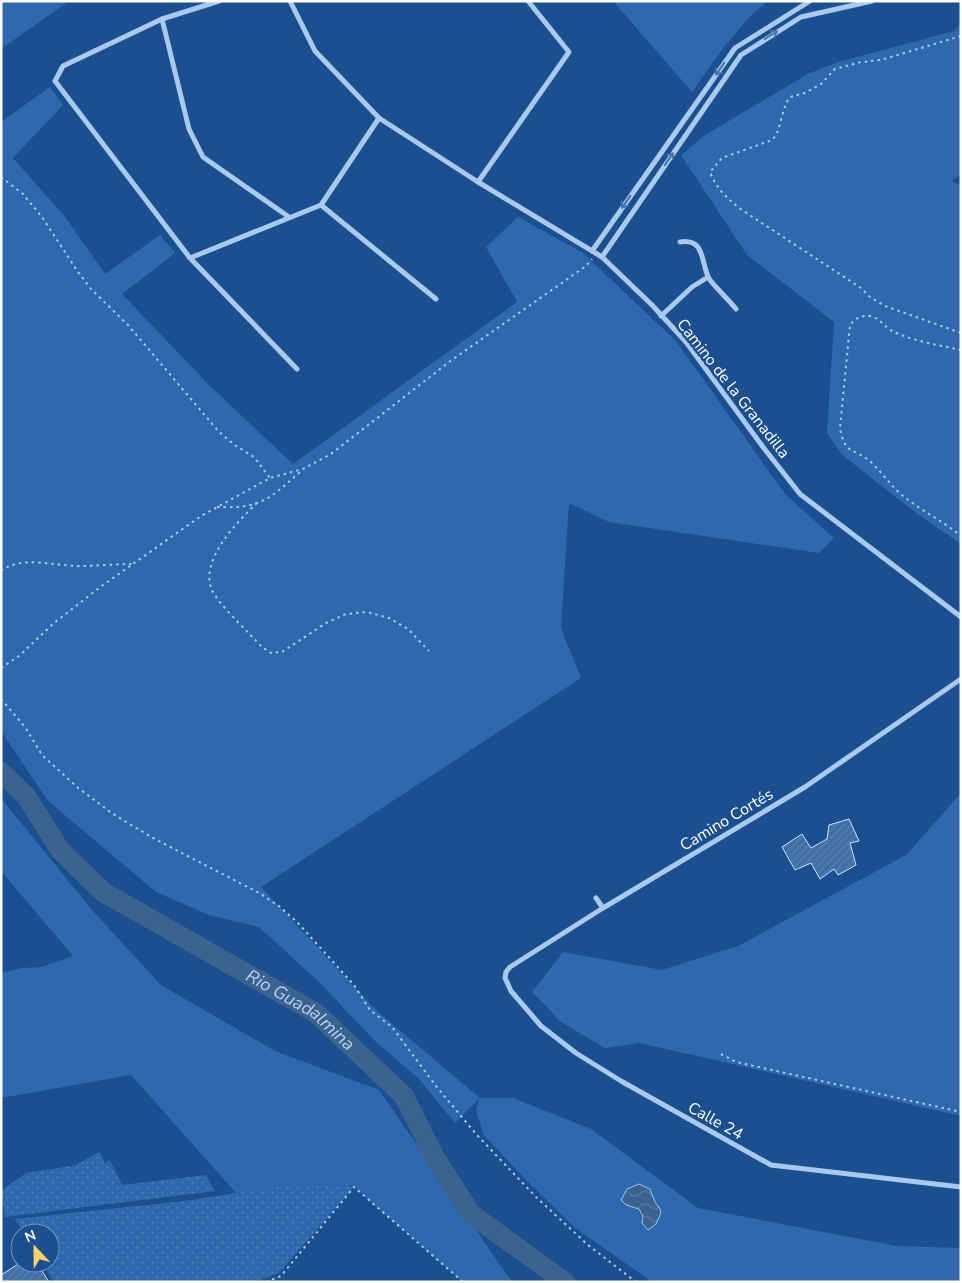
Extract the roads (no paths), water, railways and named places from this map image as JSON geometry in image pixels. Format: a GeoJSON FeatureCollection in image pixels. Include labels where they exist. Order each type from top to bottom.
{"type":"FeatureCollection","features":[{"type":"Feature","properties":{"kind":"street"},"geometry":{"type":"LineString","coordinates":[[219,1],[162,19],[63,66],[55,81],[190,258],[296,369]]}},
{"type":"Feature","properties":{"kind":"street","name":"Camino de la Granadilla"},"geometry":{"type":"LineString","coordinates":[[290,1],[315,52],[379,118],[478,182],[597,254],[652,305],[686,342],[800,494],[961,617]]}},
{"type":"Feature","properties":{"kind":"street"},"geometry":{"type":"LineString","coordinates":[[478,182],[569,52],[528,1]]}},
{"type":"Feature","properties":{"kind":"street"},"geometry":{"type":"LineString","coordinates":[[597,254],[735,48],[810,1]]}},
{"type":"Feature","properties":{"kind":"street"},"geometry":{"type":"LineString","coordinates":[[840,1],[842,8]]}},
{"type":"Feature","properties":{"kind":"street"},"geometry":{"type":"LineString","coordinates":[[597,254],[741,55],[801,17],[872,1]]}},
{"type":"Feature","properties":{"kind":"street"},"geometry":{"type":"LineString","coordinates":[[162,19],[190,129],[203,157],[289,217]]}},
{"type":"Feature","properties":{"kind":"street"},"geometry":{"type":"LineString","coordinates":[[735,48],[741,55]]}},
{"type":"Feature","properties":{"kind":"street"},"geometry":{"type":"LineString","coordinates":[[190,258],[321,204],[379,118]]}},
{"type":"Feature","properties":{"kind":"street"},"geometry":{"type":"LineString","coordinates":[[321,204],[436,299]]}},
{"type":"Feature","properties":{"kind":"street"},"geometry":{"type":"LineString","coordinates":[[680,242],[691,242],[699,248],[708,277],[736,310]]}},
{"type":"Feature","properties":{"kind":"street"},"geometry":{"type":"LineString","coordinates":[[661,316],[692,287],[708,277]]}},
{"type":"Feature","properties":{"kind":"street","name":"Camino Cortés"},"geometry":{"type":"LineString","coordinates":[[505,978],[506,972],[510,967],[603,908],[805,787],[961,679]]}},
{"type":"Feature","properties":{"kind":"street"},"geometry":{"type":"LineString","coordinates":[[596,898],[603,908]]}},
{"type":"Feature","properties":{"kind":"street","name":"Calle 24"},"geometry":{"type":"LineString","coordinates":[[505,978],[511,991],[541,1026],[576,1054],[629,1086],[771,1165],[961,1187]]}},
{"type":"Feature","properties":{"kind":"water"},"geometry":{"type":"Polygon","coordinates":[[[639,1184],[650,1189],[661,1213],[656,1224],[648,1230],[642,1223],[643,1216],[639,1209],[626,1205],[621,1200],[627,1189],[639,1184]]]}},
{"type":"Feature","properties":{"kind":"waterway","name":"Rio Guadalmina"},"geometry":{"type":"LineString","coordinates":[[1,772],[26,796],[60,850],[103,892],[316,1013],[404,1096],[433,1154],[471,1214],[565,1282]]}}]}
